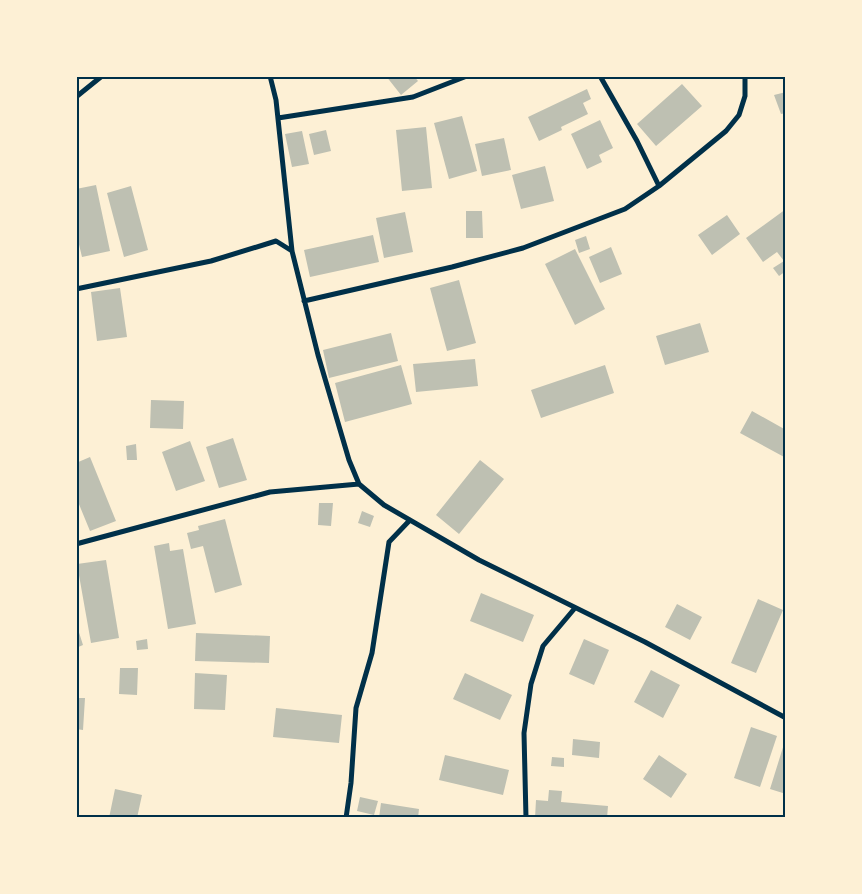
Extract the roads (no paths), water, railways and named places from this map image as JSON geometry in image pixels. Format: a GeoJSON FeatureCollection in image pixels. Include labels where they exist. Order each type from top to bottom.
{"type":"FeatureCollection","features":[{"type":"Feature","properties":{"kind":"street"},"geometry":{"type":"LineString","coordinates":[[76,97],[102,76]]}},
{"type":"Feature","properties":{"kind":"street"},"geometry":{"type":"LineString","coordinates":[[270,76],[276,100],[292,251],[318,355],[346,450],[359,484],[384,505],[479,560],[644,642],[786,718]]}},
{"type":"Feature","properties":{"kind":"street"},"geometry":{"type":"LineString","coordinates":[[278,118],[413,97],[467,76]]}},
{"type":"Feature","properties":{"kind":"street"},"geometry":{"type":"LineString","coordinates":[[600,76],[637,141],[659,186]]}},
{"type":"Feature","properties":{"kind":"street"},"geometry":{"type":"LineString","coordinates":[[304,301],[452,267],[523,248],[625,209],[659,186],[726,131],[739,115],[745,96],[745,76]]}},
{"type":"Feature","properties":{"kind":"street"},"geometry":{"type":"LineString","coordinates":[[76,289],[211,261],[276,241],[292,251]]}},
{"type":"Feature","properties":{"kind":"street"},"geometry":{"type":"LineString","coordinates":[[76,544],[270,492],[359,484]]}},
{"type":"Feature","properties":{"kind":"street"},"geometry":{"type":"LineString","coordinates":[[346,818],[351,783],[356,708],[372,653],[389,542],[410,520]]}},
{"type":"Feature","properties":{"kind":"street"},"geometry":{"type":"LineString","coordinates":[[526,818],[524,733],[531,684],[543,646],[575,608]]}}]}
